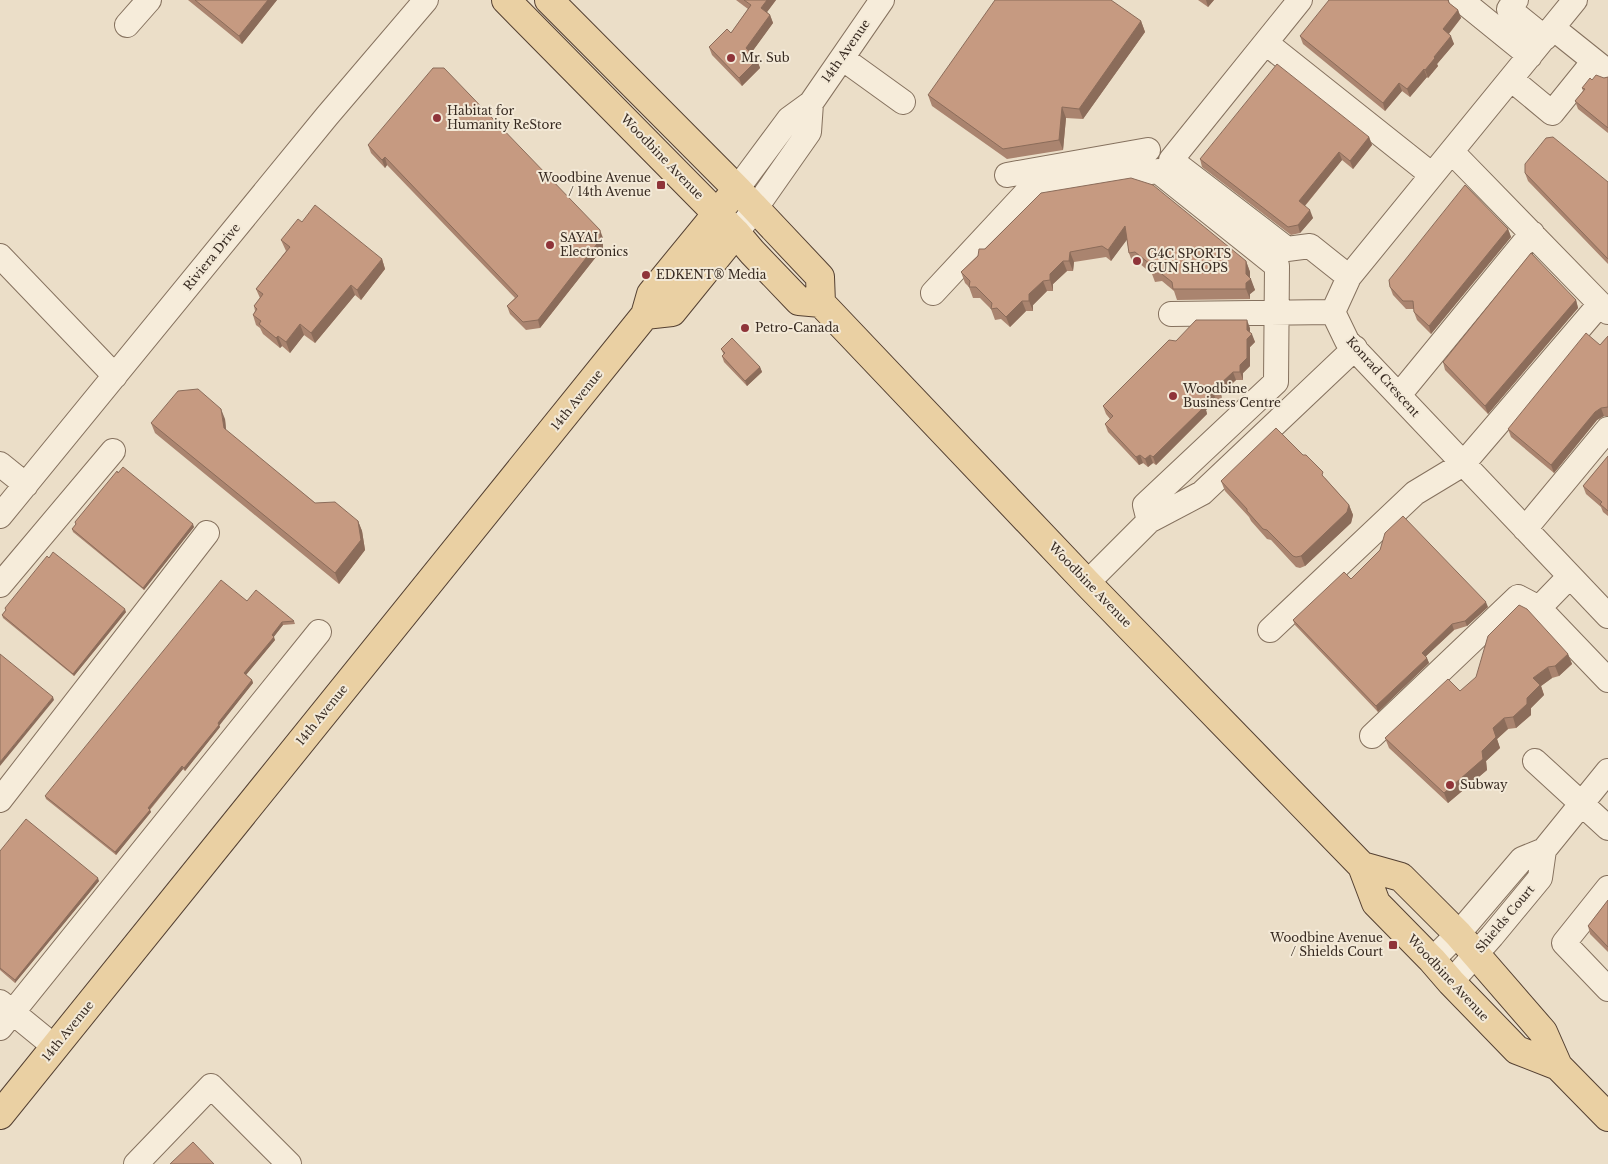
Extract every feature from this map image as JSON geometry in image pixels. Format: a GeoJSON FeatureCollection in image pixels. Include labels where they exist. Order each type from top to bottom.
{"type":"FeatureCollection","features":[{"type":"Feature","properties":{"kind":"main road","name":"Woodbine Avenue"},"geometry":{"type":"LineString","coordinates":[[506,0],[736,233],[799,301],[821,303],[1362,866],[1376,903],[1517,1050],[1558,1066]]}},
{"type":"Feature","properties":{"kind":"main road"},"geometry":{"type":"LineString","coordinates":[[549,0],[737,189],[820,276],[821,303]]}},
{"type":"Feature","properties":{"kind":"main road"},"geometry":{"type":"LineString","coordinates":[[642,137],[667,118]]}},
{"type":"Feature","properties":{"kind":"main road","name":"14th Avenue"},"geometry":{"type":"LineString","coordinates":[[0,1115],[645,315],[651,294],[737,189]]}},
{"type":"Feature","properties":{"kind":"main road"},"geometry":{"type":"LineString","coordinates":[[645,315],[672,312],[736,233]]}},
{"type":"Feature","properties":{"kind":"main road","name":"Woodbine Avenue"},"geometry":{"type":"LineString","coordinates":[[1362,866],[1401,878],[1458,934],[1543,1032],[1558,1066],[1608,1117]]}},
{"type":"Feature","properties":{"kind":"street"},"geometry":{"type":"LineString","coordinates":[[127,25],[149,0]]}},
{"type":"Feature","properties":{"kind":"street","name":"Riviera Drive"},"geometry":{"type":"LineString","coordinates":[[0,516],[327,116],[426,0]]}},
{"type":"Feature","properties":{"kind":"street","name":"14th Avenue"},"geometry":{"type":"LineString","coordinates":[[737,189],[789,118],[811,102],[882,0]]}},
{"type":"Feature","properties":{"kind":"street"},"geometry":{"type":"LineString","coordinates":[[1300,0],[1171,160],[1287,249],[1310,246],[1349,277]]}},
{"type":"Feature","properties":{"kind":"street"},"geometry":{"type":"LineString","coordinates":[[1461,0],[1530,56]]}},
{"type":"Feature","properties":{"kind":"street"},"geometry":{"type":"LineString","coordinates":[[1511,79],[1552,113],[1603,65],[1552,29],[1509,9],[1516,0]]}},
{"type":"Feature","properties":{"kind":"street"},"geometry":{"type":"LineString","coordinates":[[1171,314],[1333,312],[1349,277],[1575,0]]}},
{"type":"Feature","properties":{"kind":"street"},"geometry":{"type":"LineString","coordinates":[[1266,43],[1432,175]]}},
{"type":"Feature","properties":{"kind":"street"},"geometry":{"type":"LineString","coordinates":[[842,58],[903,102]]}},
{"type":"Feature","properties":{"kind":"street"},"geometry":{"type":"LineString","coordinates":[[736,233],[809,132],[811,102]]}},
{"type":"Feature","properties":{"kind":"street"},"geometry":{"type":"LineString","coordinates":[[1007,175],[1148,150]]}},
{"type":"Feature","properties":{"kind":"street"},"geometry":{"type":"LineString","coordinates":[[1270,630],[1415,492],[1463,464],[1604,308],[1452,152]]}},
{"type":"Feature","properties":{"kind":"street"},"geometry":{"type":"LineString","coordinates":[[933,293],[1027,192],[1158,171],[1277,266],[1276,382],[1145,505],[1149,521]]}},
{"type":"Feature","properties":{"kind":"street"},"geometry":{"type":"LineString","coordinates":[[1399,395],[1532,233]]}},
{"type":"Feature","properties":{"kind":"street"},"geometry":{"type":"LineString","coordinates":[[0,256],[115,376]]}},
{"type":"Feature","properties":{"kind":"street","name":"Konrad Crescent"},"geometry":{"type":"LineString","coordinates":[[1333,312],[1347,341],[1570,576],[1604,602]]}},
{"type":"Feature","properties":{"kind":"street"},"geometry":{"type":"LineString","coordinates":[[1088,583],[1149,521],[1202,493],[1354,348]]}},
{"type":"Feature","properties":{"kind":"street"},"geometry":{"type":"LineString","coordinates":[[1525,529],[1608,429]]}},
{"type":"Feature","properties":{"kind":"street"},"geometry":{"type":"LineString","coordinates":[[0,585],[113,451]]}},
{"type":"Feature","properties":{"kind":"street"},"geometry":{"type":"LineString","coordinates":[[0,464],[26,485]]}},
{"type":"Feature","properties":{"kind":"street"},"geometry":{"type":"LineString","coordinates":[[0,800],[207,533]]}},
{"type":"Feature","properties":{"kind":"street"},"geometry":{"type":"LineString","coordinates":[[1539,608],[1570,576]]}},
{"type":"Feature","properties":{"kind":"street"},"geometry":{"type":"LineString","coordinates":[[1372,736],[1518,598],[1539,608],[1608,680]]}},
{"type":"Feature","properties":{"kind":"street"},"geometry":{"type":"LineString","coordinates":[[55,1047],[4,1014],[319,632]]}},
{"type":"Feature","properties":{"kind":"street"},"geometry":{"type":"LineString","coordinates":[[1535,761],[1608,828]]}},
{"type":"Feature","properties":{"kind":"street","name":"Shields Court"},"geometry":{"type":"LineString","coordinates":[[1432,960],[1458,934],[1522,860],[1544,850],[1608,771]]}},
{"type":"Feature","properties":{"kind":"street","name":"Shields Court"},"geometry":{"type":"LineString","coordinates":[[1451,982],[1540,878],[1544,850]]}},
{"type":"Feature","properties":{"kind":"street"},"geometry":{"type":"LineString","coordinates":[[1608,888],[1564,943],[1608,989]]}},
{"type":"Feature","properties":{"kind":"street"},"geometry":{"type":"LineString","coordinates":[[136,1164],[211,1086],[289,1164]]}},
{"type":"Feature","properties":{"kind":"building"},"geometry":{"type":"Polygon","coordinates":[[[195,0],[268,0],[239,36],[195,0]]]}},
{"type":"Feature","properties":{"kind":"building"},"geometry":{"type":"Polygon","coordinates":[[[744,0],[767,0],[761,8],[770,15],[746,48],[757,60],[739,78],[709,47],[727,29],[731,33],[751,5],[744,0]]]}},
{"type":"Feature","properties":{"kind":"building"},"geometry":{"type":"Polygon","coordinates":[[[995,0],[1111,0],[1141,21],[1079,109],[1062,107],[1059,140],[1003,149],[928,95],[995,0]]]}},
{"type":"Feature","properties":{"kind":"building"},"geometry":{"type":"Polygon","coordinates":[[[1329,0],[1448,0],[1458,10],[1443,29],[1451,36],[1435,58],[1407,89],[1399,83],[1383,103],[1300,36],[1329,0]]]}},
{"type":"Feature","properties":{"kind":"building"},"geometry":{"type":"Polygon","coordinates":[[[1277,64],[1369,137],[1350,161],[1339,152],[1299,201],[1310,210],[1298,225],[1288,227],[1200,159],[1277,64]]]}},
{"type":"Feature","properties":{"kind":"building"},"geometry":{"type":"Polygon","coordinates":[[[433,68],[444,68],[600,230],[600,240],[538,320],[523,322],[507,306],[518,296],[385,157],[382,160],[368,145],[433,68]]]}},
{"type":"Feature","properties":{"kind":"building"},"geometry":{"type":"Polygon","coordinates":[[[1596,75],[1604,78],[1608,77],[1608,128],[1575,101],[1585,89],[1582,88],[1590,78],[1592,80],[1596,75]]]}},
{"type":"Feature","properties":{"kind":"building"},"geometry":{"type":"Polygon","coordinates":[[[1553,137],[1608,182],[1608,259],[1525,173],[1525,164],[1546,138],[1553,137]]]}},
{"type":"Feature","properties":{"kind":"building"},"geometry":{"type":"Polygon","coordinates":[[[1131,178],[1153,185],[1246,261],[1246,274],[1251,279],[1246,283],[1246,289],[1173,289],[1172,282],[1158,271],[1151,271],[1150,264],[1135,252],[1129,253],[1125,226],[1108,250],[1102,246],[1070,252],[1069,261],[1063,261],[1050,274],[1050,280],[1043,281],[1029,294],[1029,301],[1022,301],[1006,317],[997,308],[991,309],[992,303],[976,287],[969,287],[970,281],[961,272],[978,256],[979,249],[985,249],[1041,193],[1131,178]]]}},
{"type":"Feature","properties":{"kind":"building"},"geometry":{"type":"Polygon","coordinates":[[[1465,185],[1508,229],[1429,326],[1414,312],[1413,301],[1403,301],[1390,287],[1389,280],[1465,185]]]}},
{"type":"Feature","properties":{"kind":"building"},"geometry":{"type":"Polygon","coordinates":[[[315,205],[382,259],[357,290],[351,285],[311,333],[300,324],[286,342],[278,336],[276,338],[259,324],[261,321],[253,315],[257,309],[254,306],[263,294],[256,289],[290,247],[281,240],[298,219],[302,222],[315,205]]]}},
{"type":"Feature","properties":{"kind":"building"},"geometry":{"type":"Polygon","coordinates":[[[1531,253],[1576,300],[1485,406],[1443,362],[1531,253]]]}},
{"type":"Feature","properties":{"kind":"building","name":"Woodbine Business Centre"},"geometry":{"type":"Polygon","coordinates":[[[1196,320],[1247,320],[1247,330],[1252,334],[1247,339],[1247,358],[1240,365],[1240,372],[1233,372],[1218,386],[1220,392],[1213,392],[1202,402],[1205,406],[1153,457],[1150,455],[1145,459],[1140,455],[1136,457],[1105,424],[1113,416],[1103,406],[1169,340],[1176,341],[1196,320]]]}},
{"type":"Feature","properties":{"kind":"building"},"geometry":{"type":"Polygon","coordinates":[[[1586,333],[1600,345],[1608,336],[1608,407],[1601,408],[1595,412],[1551,465],[1508,429],[1586,333]]]}},
{"type":"Feature","properties":{"kind":"building"},"geometry":{"type":"Polygon","coordinates":[[[732,338],[760,367],[745,381],[722,356],[725,353],[721,349],[732,338]]]}},
{"type":"Feature","properties":{"kind":"building"},"geometry":{"type":"Polygon","coordinates":[[[198,389],[221,409],[224,428],[315,503],[335,502],[358,521],[361,540],[335,573],[151,423],[178,391],[198,389]]]}},
{"type":"Feature","properties":{"kind":"building"},"geometry":{"type":"Polygon","coordinates":[[[1276,428],[1323,472],[1322,475],[1349,505],[1347,512],[1301,556],[1296,557],[1267,530],[1263,529],[1221,481],[1276,428]]]}},
{"type":"Feature","properties":{"kind":"building"},"geometry":{"type":"Polygon","coordinates":[[[1608,456],[1608,511],[1600,504],[1602,502],[1583,486],[1608,456]]]}},
{"type":"Feature","properties":{"kind":"building"},"geometry":{"type":"Polygon","coordinates":[[[123,467],[193,524],[143,588],[72,529],[76,524],[75,522],[117,471],[118,473],[123,467]]]}},
{"type":"Feature","properties":{"kind":"building"},"geometry":{"type":"Polygon","coordinates":[[[1403,516],[1486,602],[1465,621],[1452,624],[1422,653],[1427,658],[1376,706],[1293,620],[1344,572],[1351,579],[1380,550],[1385,533],[1403,516]]]}},
{"type":"Feature","properties":{"kind":"building"},"geometry":{"type":"Polygon","coordinates":[[[53,552],[125,609],[73,674],[2,615],[6,610],[5,608],[47,556],[49,558],[53,552]]]}},
{"type":"Feature","properties":{"kind":"building"},"geometry":{"type":"Polygon","coordinates":[[[221,580],[247,601],[256,590],[294,621],[282,622],[272,635],[274,637],[244,673],[252,680],[218,723],[219,725],[184,768],[182,766],[148,808],[150,810],[115,852],[45,796],[221,580]]]}},
{"type":"Feature","properties":{"kind":"building"},"geometry":{"type":"Polygon","coordinates":[[[1519,605],[1527,609],[1568,654],[1555,666],[1548,667],[1533,678],[1540,685],[1527,698],[1527,704],[1513,717],[1504,718],[1493,728],[1496,737],[1482,751],[1483,759],[1444,793],[1385,738],[1448,679],[1460,691],[1476,677],[1488,636],[1519,605]]]}},
{"type":"Feature","properties":{"kind":"building"},"geometry":{"type":"Polygon","coordinates":[[[0,654],[53,697],[0,762],[0,654]]]}},
{"type":"Feature","properties":{"kind":"building"},"geometry":{"type":"Polygon","coordinates":[[[26,819],[98,878],[15,980],[0,968],[0,851],[26,819]]]}},
{"type":"Feature","properties":{"kind":"building"},"geometry":{"type":"Polygon","coordinates":[[[1608,900],[1608,947],[1588,926],[1608,900]]]}},
{"type":"Feature","properties":{"kind":"building"},"geometry":{"type":"Polygon","coordinates":[[[193,1142],[214,1164],[170,1164],[193,1142]]]}},
{"type":"Feature","properties":{"kind":"place","name":"Mr. Sub"},"geometry":{"type":"Point","coordinates":[731,58]}},
{"type":"Feature","properties":{"kind":"place","name":"Habitat for Humanity ReStore"},"geometry":{"type":"Point","coordinates":[437,118]}},
{"type":"Feature","properties":{"kind":"place","name":"Woodbine Avenue / 14th Avenue"},"geometry":{"type":"Point","coordinates":[661,185]}},
{"type":"Feature","properties":{"kind":"place","name":"SAYAL Electronics"},"geometry":{"type":"Point","coordinates":[550,245]}},
{"type":"Feature","properties":{"kind":"place","name":"G4C SPORTS GUN SHOPS"},"geometry":{"type":"Point","coordinates":[1137,261]}},
{"type":"Feature","properties":{"kind":"place","name":"EDKENT® Media"},"geometry":{"type":"Point","coordinates":[646,275]}},
{"type":"Feature","properties":{"kind":"place","name":"Petro-Canada"},"geometry":{"type":"Point","coordinates":[745,328]}},
{"type":"Feature","properties":{"kind":"place","name":"Woodbine Business Centre"},"geometry":{"type":"Point","coordinates":[1173,396]}},
{"type":"Feature","properties":{"kind":"place","name":"Subway"},"geometry":{"type":"Point","coordinates":[1450,785]}},
{"type":"Feature","properties":{"kind":"place","name":"Woodbine Avenue / Shields Court"},"geometry":{"type":"Point","coordinates":[1393,945]}}]}
